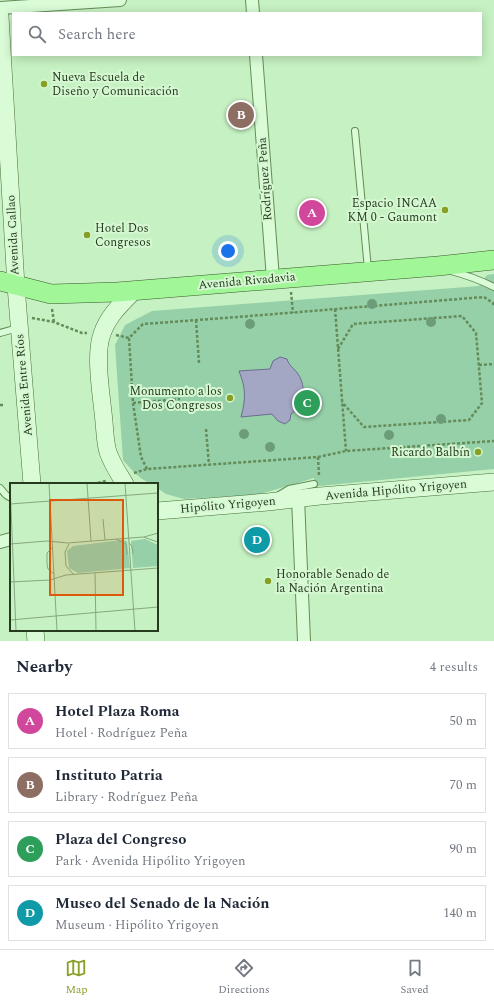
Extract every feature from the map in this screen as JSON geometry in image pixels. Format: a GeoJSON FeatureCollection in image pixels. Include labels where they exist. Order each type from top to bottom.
{"type":"FeatureCollection","features":[{"type":"Feature","properties":{"kind":"main road","name":"Avenida Rivadavia"},"geometry":{"type":"LineString","coordinates":[[8,284],[51,294],[134,291],[494,260]]}},
{"type":"Feature","properties":{"kind":"street"},"geometry":{"type":"LineString","coordinates":[[0,8],[120,0]]}},
{"type":"Feature","properties":{"kind":"street"},"geometry":{"type":"LineString","coordinates":[[252,0],[253,12]]}},
{"type":"Feature","properties":{"kind":"street","name":"Avenida Callao"},"geometry":{"type":"LineString","coordinates":[[0,16],[8,284]]}},
{"type":"Feature","properties":{"kind":"street","name":"Rodríguez Peña"},"geometry":{"type":"LineString","coordinates":[[256,56],[281,279]]}},
{"type":"Feature","properties":{"kind":"street","name":"Avenida Entre Ríos"},"geometry":{"type":"LineString","coordinates":[[8,284],[19,321],[32,483]]}},
{"type":"Feature","properties":{"kind":"street"},"geometry":{"type":"LineString","coordinates":[[123,480],[114,467],[107,450],[98,350],[102,333],[108,320],[115,310],[134,291]]}},
{"type":"Feature","properties":{"kind":"street","name":"Avenida Hipólito Yrigoyen"},"geometry":{"type":"LineString","coordinates":[[298,498],[494,482]]}},
{"type":"Feature","properties":{"kind":"street"},"geometry":{"type":"LineString","coordinates":[[298,498],[304,641]]}},
{"type":"Feature","properties":{"kind":"street","name":"Hipólito Yrigoyen"},"geometry":{"type":"LineString","coordinates":[[159,510],[268,502],[298,498]]}},
{"type":"Feature","properties":{"kind":"street"},"geometry":{"type":"LineString","coordinates":[[0,542],[10,539]]}},
{"type":"Feature","properties":{"kind":"street"},"geometry":{"type":"LineString","coordinates":[[35,631],[36,641]]}},
{"type":"Feature","properties":{"kind":"lane"},"geometry":{"type":"LineString","coordinates":[[355,131],[368,271]]}},
{"type":"Feature","properties":{"kind":"lane"},"geometry":{"type":"LineString","coordinates":[[438,266],[465,276],[476,278],[494,288]]}},
{"type":"Feature","properties":{"kind":"lane"},"geometry":{"type":"LineString","coordinates":[[0,334],[19,321]]}},
{"type":"Feature","properties":{"kind":"lane"},"geometry":{"type":"LineString","coordinates":[[268,502],[289,489],[314,484]]}},
{"type":"Feature","properties":{"kind":"lane"},"geometry":{"type":"LineString","coordinates":[[0,488],[10,497]]}},
{"type":"Feature","properties":{"kind":"path"},"geometry":{"type":"LineString","coordinates":[[281,279],[293,313]]}},
{"type":"Feature","properties":{"kind":"path"},"geometry":{"type":"LineString","coordinates":[[147,469],[141,457],[133,403],[129,338],[143,324],[484,297],[493,303],[494,306]]}},
{"type":"Feature","properties":{"kind":"path"},"geometry":{"type":"LineString","coordinates":[[335,308],[346,451]]}},
{"type":"Feature","properties":{"kind":"path"},"geometry":{"type":"LineString","coordinates":[[338,349],[353,324],[462,316],[476,333],[482,403],[468,420],[364,427],[342,402]]}},
{"type":"Feature","properties":{"kind":"path"},"geometry":{"type":"LineString","coordinates":[[196,320],[199,362]]}},
{"type":"Feature","properties":{"kind":"path"},"geometry":{"type":"LineString","coordinates":[[19,321],[54,322],[82,332],[102,333],[129,338]]}},
{"type":"Feature","properties":{"kind":"path"},"geometry":{"type":"LineString","coordinates":[[479,365],[494,364]]}},
{"type":"Feature","properties":{"kind":"path"},"geometry":{"type":"LineString","coordinates":[[133,403],[180,399]]}},
{"type":"Feature","properties":{"kind":"path"},"geometry":{"type":"LineString","coordinates":[[0,406],[4,405]]}},
{"type":"Feature","properties":{"kind":"path"},"geometry":{"type":"LineString","coordinates":[[206,429],[209,465]]}},
{"type":"Feature","properties":{"kind":"path"},"geometry":{"type":"LineString","coordinates":[[100,483],[123,480],[147,469],[318,457],[346,451],[494,441]]}},
{"type":"Feature","properties":{"kind":"green space"},"geometry":{"type":"Polygon","coordinates":[[[494,274],[494,469],[319,486],[314,486],[314,478],[257,495],[184,499],[166,494],[158,489],[158,483],[147,482],[142,479],[123,460],[115,345],[125,325],[152,311],[479,286],[487,275],[494,274]]]}},
{"type":"Feature","properties":{"kind":"water"},"geometry":{"type":"Polygon","coordinates":[[[280,357],[287,359],[298,374],[303,385],[303,396],[299,406],[291,414],[290,420],[285,424],[278,421],[272,414],[241,417],[244,404],[244,394],[243,383],[239,371],[270,369],[273,361],[280,357]]]}},
{"type":"Feature","properties":{"kind":"place","name":"Nueva Escuela de Diseño y Comunicación"},"geometry":{"type":"Point","coordinates":[44,84]}},
{"type":"Feature","properties":{"kind":"place","name":"Instituto Patria"},"geometry":{"type":"Point","coordinates":[241,115]}},
{"type":"Feature","properties":{"kind":"place","name":"Espacio INCAA KM 0 - Gaumont"},"geometry":{"type":"Point","coordinates":[445,210]}},
{"type":"Feature","properties":{"kind":"place","name":"Hotel Plaza Roma"},"geometry":{"type":"Point","coordinates":[312,213]}},
{"type":"Feature","properties":{"kind":"place","name":"Hotel Dos Congresos"},"geometry":{"type":"Point","coordinates":[87,235]}},
{"type":"Feature","properties":{"kind":"place","name":"Monumento a los Dos Congresos"},"geometry":{"type":"Point","coordinates":[230,398]}},
{"type":"Feature","properties":{"kind":"place","name":"Plaza del Congreso"},"geometry":{"type":"Point","coordinates":[307,403]}},
{"type":"Feature","properties":{"kind":"place","name":"Ricardo Balbín"},"geometry":{"type":"Point","coordinates":[478,452]}},
{"type":"Feature","properties":{"kind":"place","name":"Museo del Senado de la Nación"},"geometry":{"type":"Point","coordinates":[257,540]}},
{"type":"Feature","properties":{"kind":"place","name":"Honorable Senado de la Nación Argentina"},"geometry":{"type":"Point","coordinates":[268,581]}}]}
